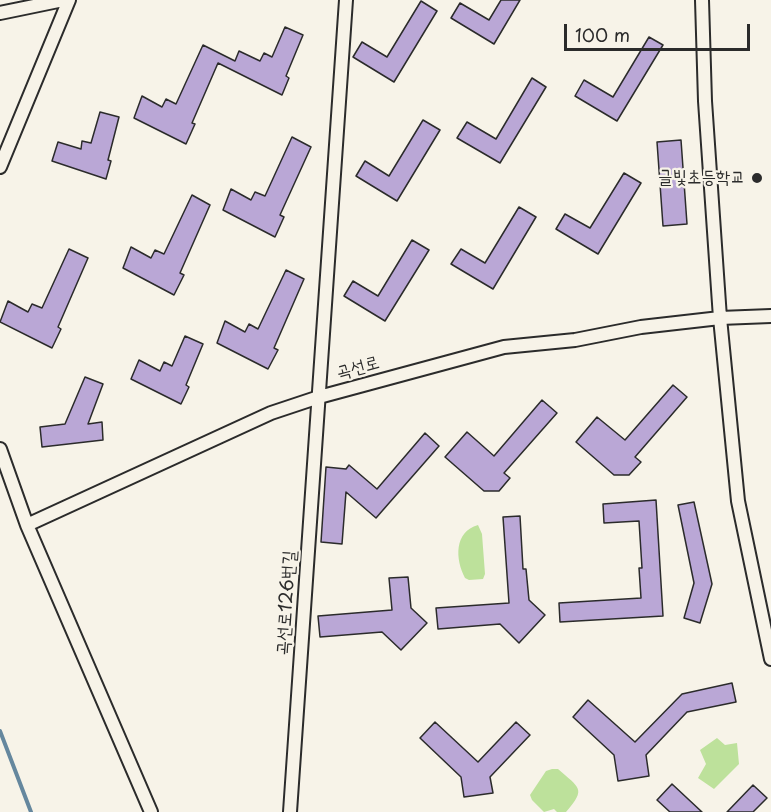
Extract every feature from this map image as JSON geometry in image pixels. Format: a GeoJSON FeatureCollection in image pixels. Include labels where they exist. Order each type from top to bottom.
{"type":"FeatureCollection","features":[{"type":"Feature","properties":{"kind":"street"},"geometry":{"type":"LineString","coordinates":[[0,13],[63,0]]}},
{"type":"Feature","properties":{"kind":"street"},"geometry":{"type":"LineString","coordinates":[[0,167],[69,0]]}},
{"type":"Feature","properties":{"kind":"street","name":"곡선로126번길"},"geometry":{"type":"LineString","coordinates":[[290,812],[345,0]]}},
{"type":"Feature","properties":{"kind":"street"},"geometry":{"type":"LineString","coordinates":[[702,0],[705,101],[720,318],[738,501],[771,658]]}},
{"type":"Feature","properties":{"kind":"street","name":"곡선로"},"geometry":{"type":"LineString","coordinates":[[27,525],[271,413],[319,397],[504,347],[575,340],[641,327],[720,318],[771,316]]}},
{"type":"Feature","properties":{"kind":"street"},"geometry":{"type":"LineString","coordinates":[[0,449],[27,525],[151,812]]}},
{"type":"Feature","properties":{"kind":"green space"},"geometry":{"type":"Polygon","coordinates":[[[478,525],[482,534],[485,574],[483,579],[469,580],[465,578],[459,563],[459,547],[464,534],[478,525]]]}},
{"type":"Feature","properties":{"kind":"green space"},"geometry":{"type":"Polygon","coordinates":[[[717,738],[725,745],[737,743],[739,764],[714,789],[698,778],[706,764],[700,750],[717,738]]]}},
{"type":"Feature","properties":{"kind":"green space"},"geometry":{"type":"Polygon","coordinates":[[[558,769],[578,789],[577,798],[566,812],[557,812],[554,809],[544,812],[530,795],[546,771],[558,769]]]}},
{"type":"Feature","properties":{"kind":"building"},"geometry":{"type":"Polygon","coordinates":[[[501,0],[520,0],[494,44],[451,18],[460,3],[489,20],[501,0]]]}},
{"type":"Feature","properties":{"kind":"building"},"geometry":{"type":"Polygon","coordinates":[[[421,1],[437,11],[394,82],[353,57],[362,42],[387,57],[421,1]]]}},
{"type":"Feature","properties":{"kind":"building"},"geometry":{"type":"Polygon","coordinates":[[[285,27],[303,35],[286,76],[289,78],[282,95],[218,63],[192,123],[195,124],[186,144],[134,118],[142,96],[162,107],[166,99],[176,104],[203,45],[235,61],[239,51],[260,61],[264,53],[272,57],[285,27]]]}},
{"type":"Feature","properties":{"kind":"building"},"geometry":{"type":"Polygon","coordinates":[[[649,37],[663,45],[617,121],[575,96],[584,80],[613,97],[649,37]]]}},
{"type":"Feature","properties":{"kind":"building"},"geometry":{"type":"Polygon","coordinates":[[[532,78],[546,87],[500,163],[457,138],[467,122],[496,139],[532,78]]]}},
{"type":"Feature","properties":{"kind":"building"},"geometry":{"type":"Polygon","coordinates":[[[100,112],[119,117],[108,160],[111,161],[106,179],[52,161],[58,142],[81,149],[82,141],[91,143],[100,112]]]}},
{"type":"Feature","properties":{"kind":"building"},"geometry":{"type":"Polygon","coordinates":[[[423,120],[440,130],[397,201],[356,176],[365,161],[389,176],[423,120]]]}},
{"type":"Feature","properties":{"kind":"building"},"geometry":{"type":"Polygon","coordinates":[[[292,137],[311,147],[280,215],[284,217],[275,237],[223,210],[231,189],[251,200],[255,192],[265,196],[292,137]]]}},
{"type":"Feature","properties":{"kind":"building"},"geometry":{"type":"Polygon","coordinates":[[[681,140],[687,224],[663,226],[657,142],[681,140]]]}},
{"type":"Feature","properties":{"kind":"building"},"geometry":{"type":"Polygon","coordinates":[[[624,173],[641,183],[598,254],[556,229],[565,214],[590,228],[624,173]]]}},
{"type":"Feature","properties":{"kind":"building"},"geometry":{"type":"Polygon","coordinates":[[[192,195],[210,205],[180,273],[184,275],[174,295],[123,268],[131,247],[151,258],[155,250],[164,254],[192,195]]]}},
{"type":"Feature","properties":{"kind":"building"},"geometry":{"type":"Polygon","coordinates":[[[519,207],[536,217],[493,289],[451,264],[461,249],[485,263],[519,207]]]}},
{"type":"Feature","properties":{"kind":"building"},"geometry":{"type":"Polygon","coordinates":[[[412,240],[429,250],[385,321],[344,296],[353,281],[378,296],[412,240]]]}},
{"type":"Feature","properties":{"kind":"building"},"geometry":{"type":"Polygon","coordinates":[[[69,249],[88,258],[58,327],[61,329],[52,348],[0,322],[8,301],[28,312],[32,304],[42,308],[69,249]]]}},
{"type":"Feature","properties":{"kind":"building"},"geometry":{"type":"Polygon","coordinates":[[[286,270],[304,279],[274,348],[278,350],[268,369],[217,343],[225,321],[245,332],[249,324],[258,329],[286,270]]]}},
{"type":"Feature","properties":{"kind":"building"},"geometry":{"type":"Polygon","coordinates":[[[185,336],[203,344],[186,385],[189,387],[181,404],[131,379],[139,360],[160,371],[164,362],[172,366],[185,336]]]}},
{"type":"Feature","properties":{"kind":"building"},"geometry":{"type":"Polygon","coordinates":[[[85,377],[103,384],[88,424],[102,422],[103,440],[42,447],[40,427],[65,424],[85,377]]]}},
{"type":"Feature","properties":{"kind":"building"},"geometry":{"type":"Polygon","coordinates":[[[673,385],[687,397],[635,457],[641,462],[629,475],[614,475],[576,442],[597,417],[625,440],[673,385]]]}},
{"type":"Feature","properties":{"kind":"building"},"geometry":{"type":"Polygon","coordinates":[[[542,400],[557,413],[504,473],[510,478],[499,491],[484,491],[445,457],[467,432],[494,456],[542,400]]]}},
{"type":"Feature","properties":{"kind":"building"},"geometry":{"type":"Polygon","coordinates":[[[425,433],[439,446],[376,518],[346,492],[342,544],[321,542],[326,467],[346,469],[349,465],[377,489],[425,433]]]}},
{"type":"Feature","properties":{"kind":"building"},"geometry":{"type":"Polygon","coordinates":[[[656,500],[663,616],[560,622],[559,603],[641,598],[639,521],[604,523],[603,504],[656,500]]]}},
{"type":"Feature","properties":{"kind":"building"},"geometry":{"type":"Polygon","coordinates":[[[694,502],[712,584],[700,623],[684,618],[694,583],[678,505],[694,502]]]}},
{"type":"Feature","properties":{"kind":"building"},"geometry":{"type":"Polygon","coordinates":[[[520,516],[523,569],[526,569],[529,600],[545,615],[519,643],[500,624],[438,629],[436,608],[509,603],[503,517],[520,516]]]}},
{"type":"Feature","properties":{"kind":"building"},"geometry":{"type":"Polygon","coordinates":[[[408,577],[411,608],[427,623],[401,650],[382,632],[320,637],[318,616],[392,610],[389,578],[408,577]]]}},
{"type":"Feature","properties":{"kind":"building"},"geometry":{"type":"Polygon","coordinates":[[[732,683],[736,702],[687,712],[646,755],[649,776],[618,781],[614,755],[573,717],[588,700],[635,742],[682,694],[732,683]]]}},
{"type":"Feature","properties":{"kind":"building"},"geometry":{"type":"Polygon","coordinates":[[[435,722],[478,762],[516,722],[530,735],[490,777],[493,793],[464,797],[461,777],[420,738],[435,722]]]}},
{"type":"Feature","properties":{"kind":"building"},"geometry":{"type":"Polygon","coordinates":[[[672,784],[702,812],[670,812],[657,800],[672,784]]]}},
{"type":"Feature","properties":{"kind":"building"},"geometry":{"type":"Polygon","coordinates":[[[753,785],[767,798],[753,812],[727,812],[753,785]]]}},
{"type":"Feature","properties":{"kind":"waterway"},"geometry":{"type":"LineString","coordinates":[[0,731],[31,812]]}},
{"type":"Feature","properties":{"kind":"place","name":"글빛초등학교"},"geometry":{"type":"Point","coordinates":[757,178]}}]}
